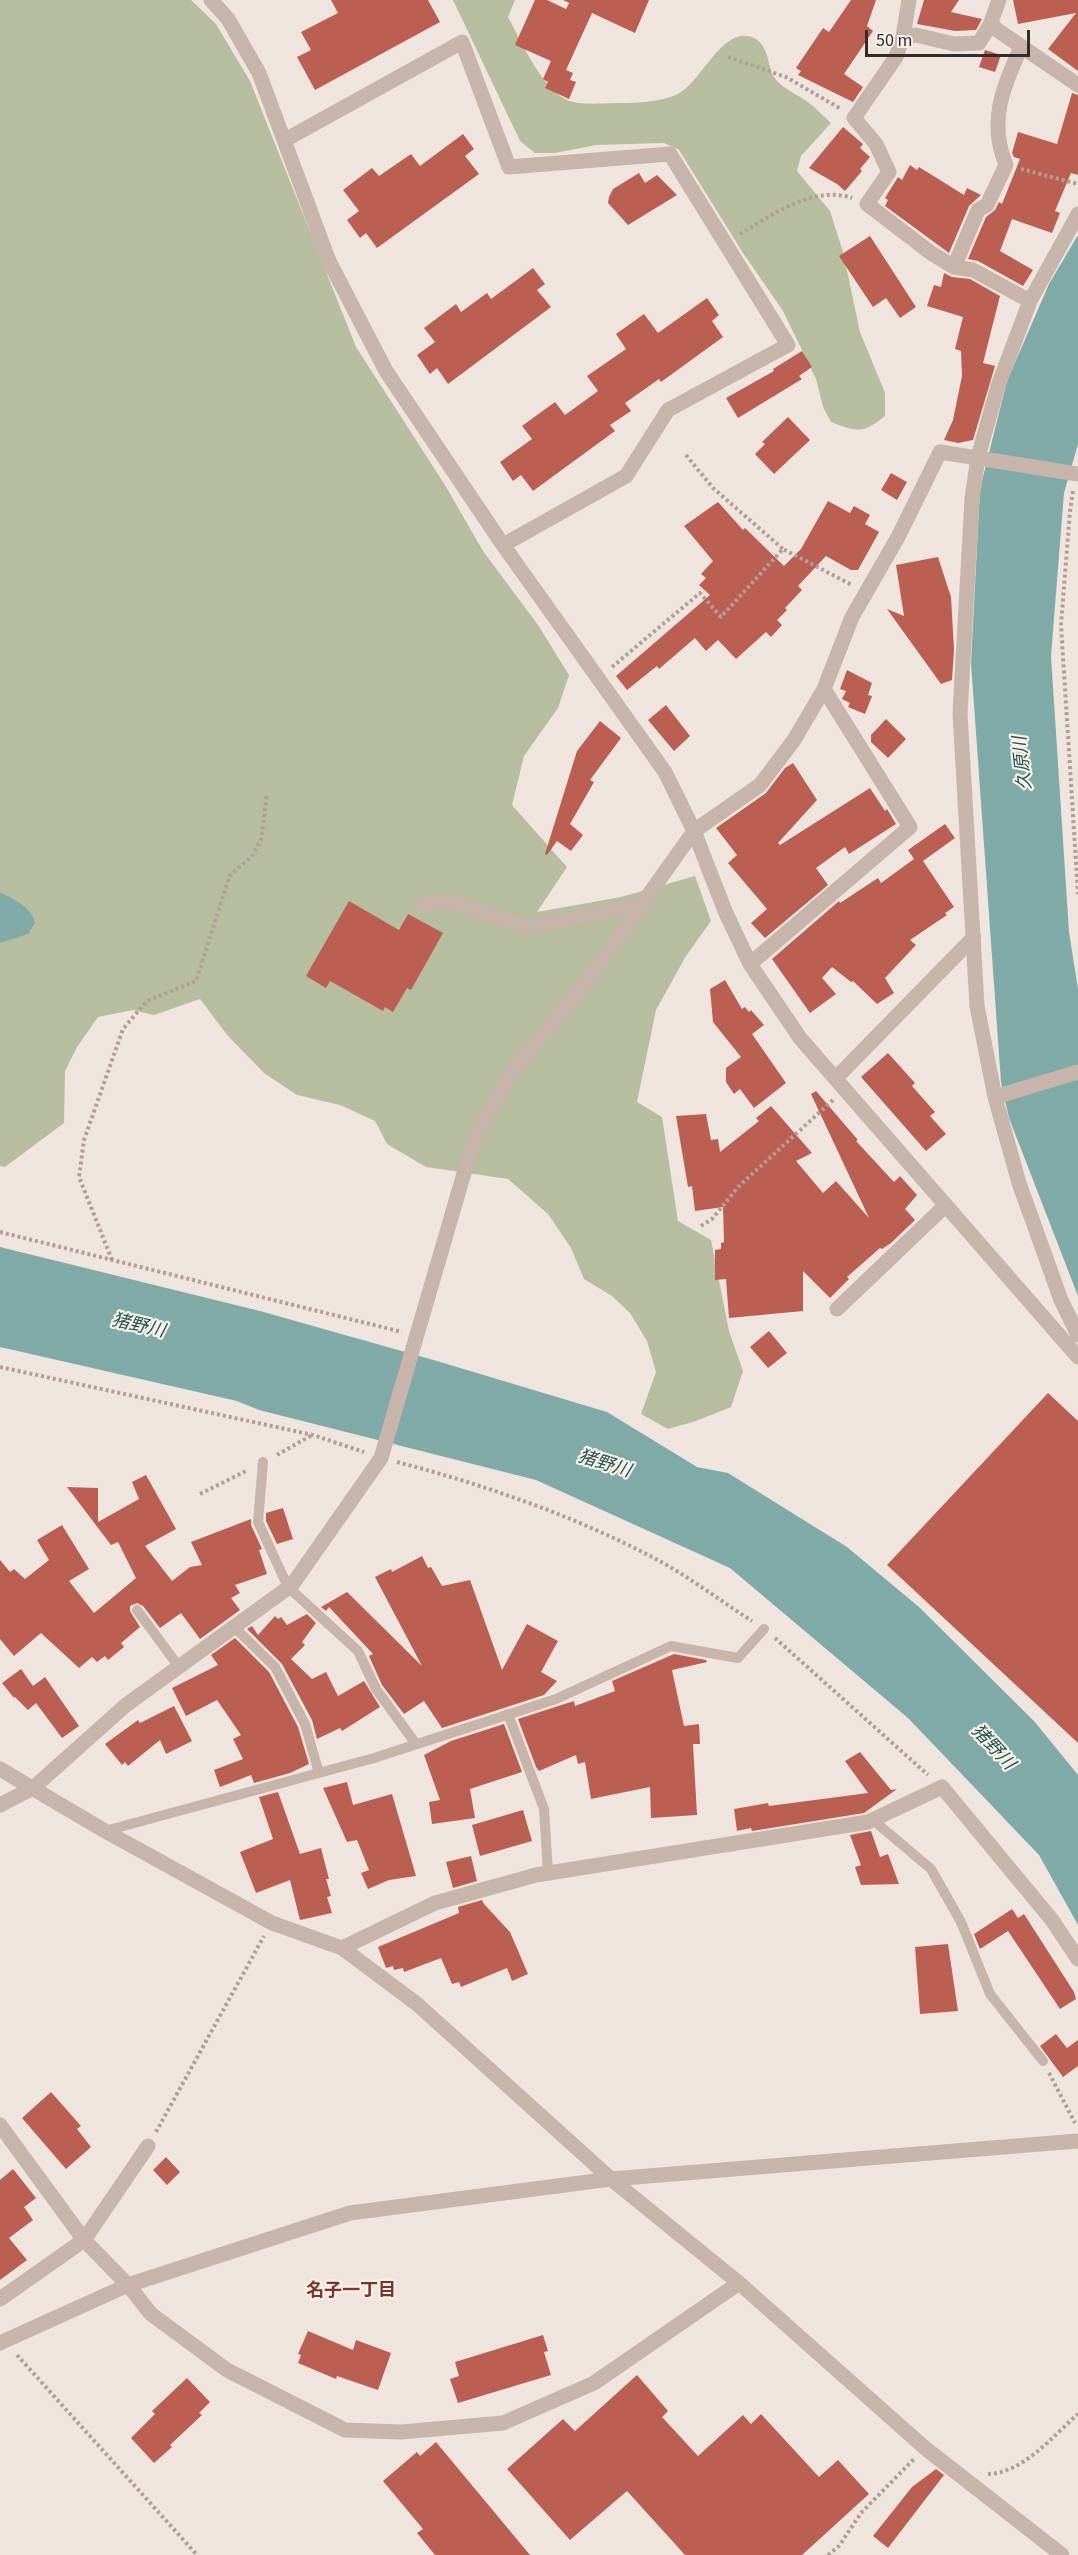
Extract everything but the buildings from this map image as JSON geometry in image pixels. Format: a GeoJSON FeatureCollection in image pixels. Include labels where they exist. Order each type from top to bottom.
{"type":"FeatureCollection","features":[{"type":"Feature","properties":{"kind":"street"},"geometry":{"type":"LineString","coordinates":[[211,0],[228,19],[260,73],[329,261],[381,362],[503,544],[665,772],[694,831],[725,911],[750,964],[800,1038],[1078,1357]]}},
{"type":"Feature","properties":{"kind":"street"},"geometry":{"type":"LineString","coordinates":[[909,0],[903,37],[896,57],[854,118],[876,144],[889,172],[867,204],[931,253],[954,267],[973,270],[1030,301]]}},
{"type":"Feature","properties":{"kind":"street"},"geometry":{"type":"LineString","coordinates":[[903,37],[916,35],[954,44],[980,43],[990,25],[999,0]]}},
{"type":"Feature","properties":{"kind":"street"},"geometry":{"type":"LineString","coordinates":[[990,25],[1078,85]]}},
{"type":"Feature","properties":{"kind":"street"},"geometry":{"type":"LineString","coordinates":[[285,140],[462,42],[509,167],[670,154],[788,345],[668,410],[626,476],[503,544]]}},
{"type":"Feature","properties":{"kind":"street"},"geometry":{"type":"LineString","coordinates":[[954,267],[978,210],[987,206],[1006,165],[1000,152],[996,119],[1007,80],[1021,47]]}},
{"type":"Feature","properties":{"kind":"street"},"geometry":{"type":"LineString","coordinates":[[1078,214],[1030,301],[998,386],[978,457],[972,499],[960,713],[978,1006],[994,1097],[1019,1183],[1060,1300],[1078,1335]]}},
{"type":"Feature","properties":{"kind":"street"},"geometry":{"type":"LineString","coordinates":[[0,1805],[33,1788],[126,1706],[288,1587],[382,1453],[474,1139],[507,1078],[587,981],[694,831],[760,785],[794,740],[824,689],[852,617],[898,537],[940,452],[1077,474]]}},
{"type":"Feature","properties":{"kind":"street"},"geometry":{"type":"LineString","coordinates":[[750,964],[910,828],[824,689]]}},
{"type":"Feature","properties":{"kind":"street"},"geometry":{"type":"LineString","coordinates":[[421,905],[448,901],[527,927],[642,904]]}},
{"type":"Feature","properties":{"kind":"street"},"geometry":{"type":"LineString","coordinates":[[840,1084],[974,937]]}},
{"type":"Feature","properties":{"kind":"street"},"geometry":{"type":"LineString","coordinates":[[994,1097],[1078,1072]]}},
{"type":"Feature","properties":{"kind":"street"},"geometry":{"type":"LineString","coordinates":[[837,1309],[945,1206]]}},
{"type":"Feature","properties":{"kind":"street"},"geometry":{"type":"LineString","coordinates":[[0,1768],[105,1832],[272,1923],[342,1948],[417,2004],[611,2180],[739,2283],[925,2448],[1062,2555]]}},
{"type":"Feature","properties":{"kind":"street"},"geometry":{"type":"LineString","coordinates":[[342,1948],[435,1903],[548,1873],[873,1820],[942,1787],[1052,1920],[1078,1959]]}},
{"type":"Feature","properties":{"kind":"street"},"geometry":{"type":"LineString","coordinates":[[0,2125],[84,2240],[128,2285],[151,2314],[227,2370],[345,2430],[401,2432],[502,2422],[594,2383],[739,2283]]}},
{"type":"Feature","properties":{"kind":"street"},"geometry":{"type":"LineString","coordinates":[[1,2340],[128,2285],[350,2213],[611,2180],[1078,2141]]}},
{"type":"Feature","properties":{"kind":"street"},"geometry":{"type":"LineString","coordinates":[[0,2299],[84,2240],[148,2146]]}},
{"type":"Feature","properties":{"kind":"lane"},"geometry":{"type":"LineString","coordinates":[[264,1462],[258,1522],[288,1587],[358,1651],[376,1689],[416,1744]]}},
{"type":"Feature","properties":{"kind":"lane"},"geometry":{"type":"LineString","coordinates":[[137,1610],[179,1667]]}},
{"type":"Feature","properties":{"kind":"lane"},"geometry":{"type":"LineString","coordinates":[[234,1627],[275,1667],[305,1724],[319,1773]]}},
{"type":"Feature","properties":{"kind":"lane"},"geometry":{"type":"LineString","coordinates":[[105,1832],[319,1773],[556,1699],[671,1646],[738,1658],[764,1629]]}},
{"type":"Feature","properties":{"kind":"lane"},"geometry":{"type":"LineString","coordinates":[[508,1714],[544,1809],[548,1873]]}},
{"type":"Feature","properties":{"kind":"lane"},"geometry":{"type":"LineString","coordinates":[[873,1820],[931,1869],[961,1922],[990,1994],[1043,2061]]}},
{"type":"Feature","properties":{"kind":"path"},"geometry":{"type":"LineString","coordinates":[[728,57],[786,78],[854,118]]}},
{"type":"Feature","properties":{"kind":"path"},"geometry":{"type":"LineString","coordinates":[[1006,165],[1078,184]]}},
{"type":"Feature","properties":{"kind":"path"},"geometry":{"type":"LineString","coordinates":[[724,243],[784,208],[806,200],[841,195],[867,204]]}},
{"type":"Feature","properties":{"kind":"path"},"geometry":{"type":"LineString","coordinates":[[686,455],[712,488],[783,549],[866,592]]}},
{"type":"Feature","properties":{"kind":"path"},"geometry":{"type":"LineString","coordinates":[[1077,474],[1070,511],[1061,625],[1078,894]]}},
{"type":"Feature","properties":{"kind":"path"},"geometry":{"type":"LineString","coordinates":[[598,679],[700,593],[721,617],[783,549]]}},
{"type":"Feature","properties":{"kind":"path"},"geometry":{"type":"LineString","coordinates":[[112,1260],[79,1177],[84,1140],[123,1029],[147,1000],[196,981],[230,875],[253,855],[261,840],[267,794]]}},
{"type":"Feature","properties":{"kind":"path"},"geometry":{"type":"LineString","coordinates":[[701,1226],[712,1220],[740,1186],[840,1084]]}},
{"type":"Feature","properties":{"kind":"path"},"geometry":{"type":"LineString","coordinates":[[0,1232],[417,1335]]}},
{"type":"Feature","properties":{"kind":"path"},"geometry":{"type":"LineString","coordinates":[[0,1367],[313,1435],[382,1453],[534,1504],[653,1558],[764,1629],[942,1787]]}},
{"type":"Feature","properties":{"kind":"path"},"geometry":{"type":"LineString","coordinates":[[148,2146],[272,1923]]}},
{"type":"Feature","properties":{"kind":"path"},"geometry":{"type":"LineString","coordinates":[[1043,2061],[1078,2129]]}},
{"type":"Feature","properties":{"kind":"path"},"geometry":{"type":"LineString","coordinates":[[1,2340],[197,2555]]}},
{"type":"Feature","properties":{"kind":"path"},"geometry":{"type":"LineString","coordinates":[[960,2475],[999,2474],[1023,2462],[1078,2414]]}},
{"type":"Feature","properties":{"kind":"path"},"geometry":{"type":"LineString","coordinates":[[828,2555],[839,2546],[861,2513],[925,2448]]}},
{"type":"Feature","properties":{"kind":"green space"},"geometry":{"type":"Polygon","coordinates":[[[0,0],[191,0],[216,24],[250,81],[356,347],[445,485],[483,551],[538,625],[569,675],[558,708],[524,756],[512,805],[567,867],[537,912],[621,897],[695,876],[711,921],[686,956],[656,1010],[637,1102],[662,1117],[678,1221],[711,1240],[729,1331],[743,1371],[731,1407],[668,1429],[641,1414],[656,1372],[647,1341],[630,1313],[612,1296],[584,1279],[571,1248],[548,1214],[508,1179],[426,1167],[387,1144],[375,1121],[340,1105],[297,1095],[264,1073],[228,1036],[200,999],[154,1015],[133,1010],[98,1017],[77,1047],[65,1071],[64,1123],[5,1167],[0,1166],[0,0]]]}},
{"type":"Feature","properties":{"kind":"green space"},"geometry":{"type":"Polygon","coordinates":[[[453,0],[515,0],[508,17],[532,62],[547,84],[565,99],[576,103],[641,102],[671,97],[687,88],[713,56],[732,39],[743,36],[759,41],[777,81],[808,102],[831,123],[801,156],[797,171],[830,211],[843,252],[860,332],[885,393],[885,416],[871,426],[860,430],[831,422],[823,407],[816,379],[783,311],[743,253],[679,150],[664,143],[596,145],[555,153],[535,153],[520,141],[453,0]]]}},
{"type":"Feature","properties":{"kind":"water","name":"久原川"},"geometry":{"type":"Polygon","coordinates":[[[1078,235],[1078,444],[1064,493],[1051,656],[1069,932],[1078,989],[1078,1296],[1009,1118],[1001,1082],[971,663],[980,489],[1007,381],[1049,284],[1078,235]]]}},
{"type":"Feature","properties":{"kind":"water"},"geometry":{"type":"Polygon","coordinates":[[[0,892],[26,908],[35,923],[28,934],[0,943],[0,892]]]}},
{"type":"Feature","properties":{"kind":"water","name":"猪野川"},"geometry":{"type":"Polygon","coordinates":[[[0,1247],[260,1311],[607,1412],[697,1467],[728,1473],[847,1547],[919,1607],[1034,1721],[1078,1775],[1078,1925],[1039,1855],[908,1718],[730,1568],[536,1480],[259,1410],[237,1401],[0,1347],[0,1247]]]}},
{"type":"Feature","properties":{"kind":"district","name":"名子一丁目"},"geometry":{"type":"Point","coordinates":[351,2292]}}]}
